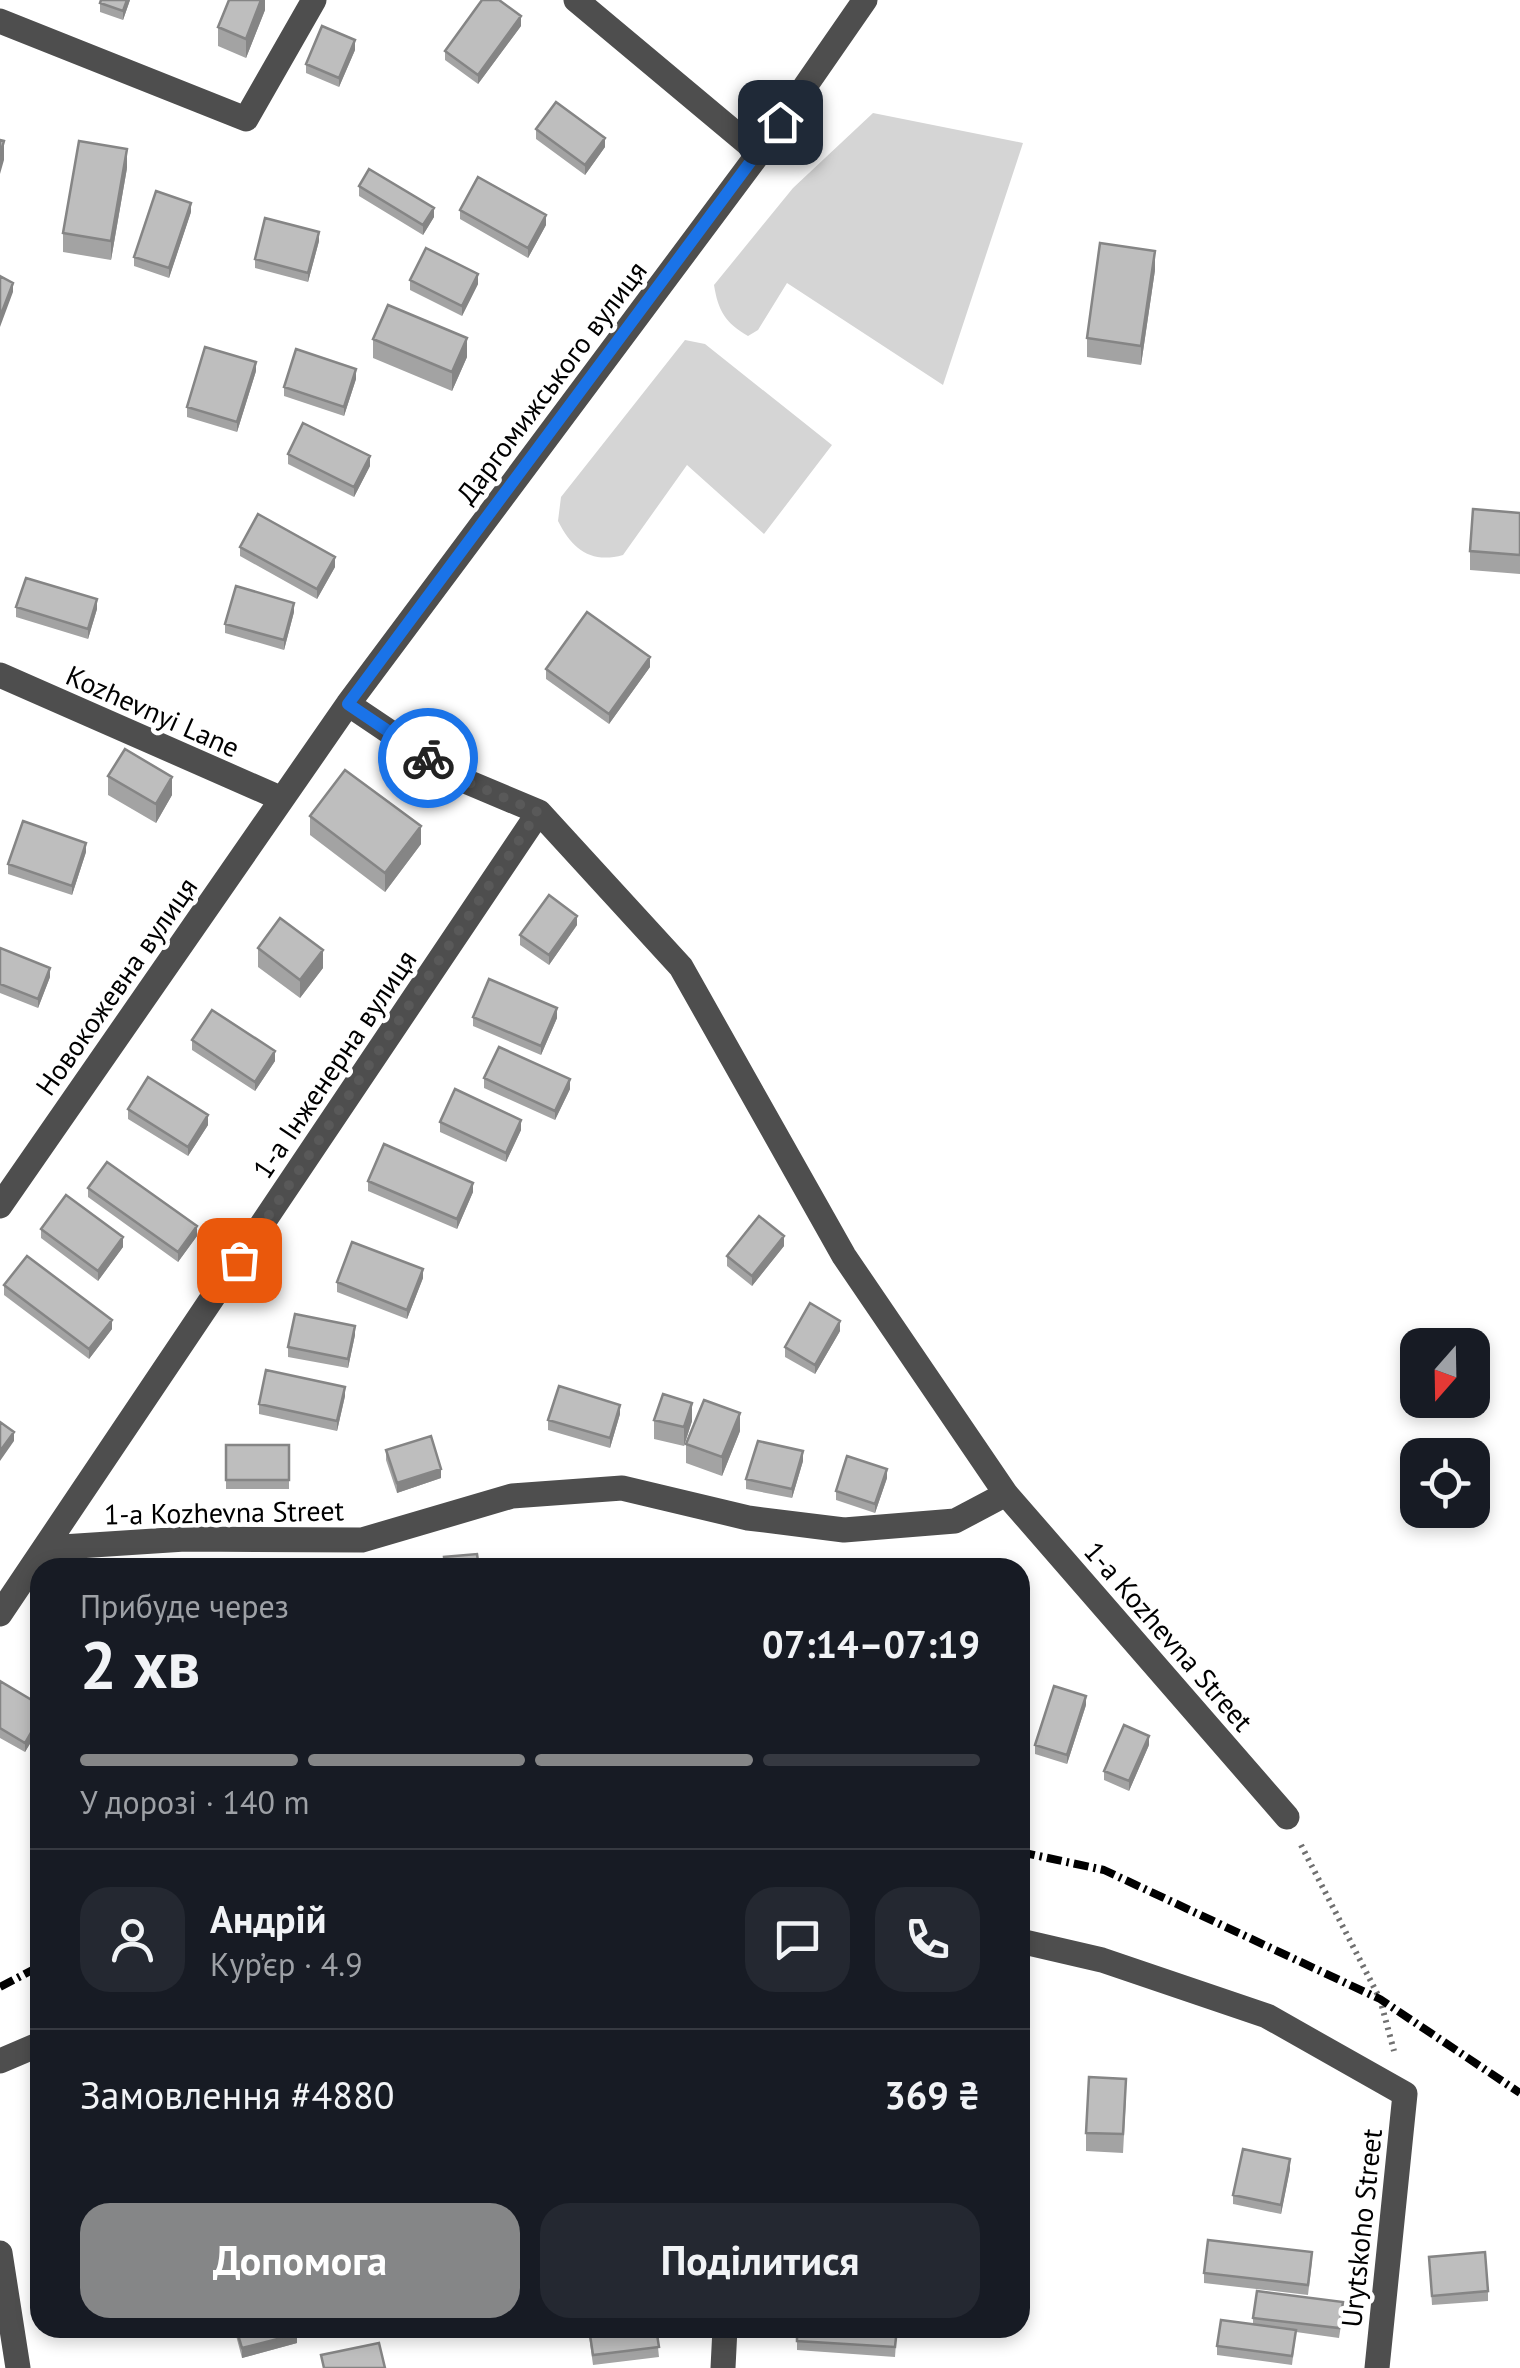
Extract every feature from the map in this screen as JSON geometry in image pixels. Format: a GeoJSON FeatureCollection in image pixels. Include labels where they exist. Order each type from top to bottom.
{"type":"FeatureCollection","features":[{"type":"Feature","properties":{"kind":"street"},"geometry":{"type":"LineString","coordinates":[[0,21],[246,119],[314,0]]}},
{"type":"Feature","properties":{"kind":"street"},"geometry":{"type":"LineString","coordinates":[[576,0],[759,153]]}},
{"type":"Feature","properties":{"kind":"street","name":"Даргомижського вулиця"},"geometry":{"type":"LineString","coordinates":[[282,799],[348,704],[759,153],[865,0]]}},
{"type":"Feature","properties":{"kind":"street","name":"Kozhevnyi Lane"},"geometry":{"type":"LineString","coordinates":[[0,676],[282,799]]}},
{"type":"Feature","properties":{"kind":"street","name":"1-a Kozhevna Street"},"geometry":{"type":"LineString","coordinates":[[348,704],[458,778],[538,812],[681,967],[844,1256],[1006,1494],[1287,1817]]}},
{"type":"Feature","properties":{"kind":"street","name":"Новокожевна вулиця"},"geometry":{"type":"LineString","coordinates":[[0,1206],[282,799]]}},
{"type":"Feature","properties":{"kind":"street","name":"1-а Інженерна вулиця"},"geometry":{"type":"LineString","coordinates":[[47,1548],[538,812]]}},
{"type":"Feature","properties":{"kind":"street","name":"1-a Kozhevna Street"},"geometry":{"type":"LineString","coordinates":[[47,1548],[185,1538],[362,1540],[512,1496],[622,1488],[748,1518],[844,1530],[955,1520],[1006,1494]]}},
{"type":"Feature","properties":{"kind":"street"},"geometry":{"type":"LineString","coordinates":[[40,1558],[47,1548]]}},
{"type":"Feature","properties":{"kind":"street"},"geometry":{"type":"LineString","coordinates":[[0,1614],[30,1572]]}},
{"type":"Feature","properties":{"kind":"street"},"geometry":{"type":"LineString","coordinates":[[1030,1942],[1102,1960],[1267,2016],[1406,2094]]}},
{"type":"Feature","properties":{"kind":"street"},"geometry":{"type":"LineString","coordinates":[[0,2062],[30,2048]]}},
{"type":"Feature","properties":{"kind":"street","name":"Urytskoho Street"},"geometry":{"type":"LineString","coordinates":[[1377,2368],[1406,2094]]}},
{"type":"Feature","properties":{"kind":"street"},"geometry":{"type":"LineString","coordinates":[[0,2253],[18,2368]]}},
{"type":"Feature","properties":{"kind":"street"},"geometry":{"type":"LineString","coordinates":[[723,2368],[724,2338]]}},
{"type":"Feature","properties":{"kind":"path"},"geometry":{"type":"LineString","coordinates":[[1287,1817],[1380,2000],[1406,2094]]}},
{"type":"Feature","properties":{"kind":"shaded area"},"geometry":{"type":"Polygon","coordinates":[[[873,113],[1023,143],[943,385],[787,283],[758,330],[748,336],[728,321],[716,294],[714,285],[793,188],[873,113]]]}},
{"type":"Feature","properties":{"kind":"shaded area"},"geometry":{"type":"Polygon","coordinates":[[[685,340],[705,344],[832,445],[764,534],[687,465],[623,555],[592,556],[576,546],[558,521],[561,497],[685,340]]]}},
{"type":"Feature","properties":{"kind":"building"},"geometry":{"type":"Polygon","coordinates":[[[127,0],[123,11],[100,3],[127,0]]]}},
{"type":"Feature","properties":{"kind":"building"},"geometry":{"type":"Polygon","coordinates":[[[229,0],[261,0],[246,39],[218,27],[229,0]]]}},
{"type":"Feature","properties":{"kind":"building"},"geometry":{"type":"Polygon","coordinates":[[[482,0],[499,0],[521,16],[478,75],[445,51],[482,0]]]}},
{"type":"Feature","properties":{"kind":"building"},"geometry":{"type":"Polygon","coordinates":[[[322,26],[355,40],[339,78],[306,64],[322,26]]]}},
{"type":"Feature","properties":{"kind":"building"},"geometry":{"type":"Polygon","coordinates":[[[556,102],[605,138],[585,165],[536,129],[556,102]]]}},
{"type":"Feature","properties":{"kind":"building"},"geometry":{"type":"Polygon","coordinates":[[[79,141],[127,149],[111,241],[63,233],[79,141]]]}},
{"type":"Feature","properties":{"kind":"building"},"geometry":{"type":"Polygon","coordinates":[[[369,169],[434,208],[423,225],[359,186],[369,169]]]}},
{"type":"Feature","properties":{"kind":"building"},"geometry":{"type":"Polygon","coordinates":[[[478,177],[546,215],[528,248],[460,210],[478,177]]]}},
{"type":"Feature","properties":{"kind":"building"},"geometry":{"type":"Polygon","coordinates":[[[156,191],[191,203],[169,268],[134,257],[156,191]]]}},
{"type":"Feature","properties":{"kind":"building"},"geometry":{"type":"Polygon","coordinates":[[[265,218],[319,232],[308,273],[255,259],[265,218]]]}},
{"type":"Feature","properties":{"kind":"building"},"geometry":{"type":"Polygon","coordinates":[[[1100,243],[1155,251],[1141,346],[1087,338],[1100,243]]]}},
{"type":"Feature","properties":{"kind":"building"},"geometry":{"type":"Polygon","coordinates":[[[426,248],[478,274],[462,306],[410,280],[426,248]]]}},
{"type":"Feature","properties":{"kind":"building"},"geometry":{"type":"Polygon","coordinates":[[[0,276],[13,283],[0,317],[0,276]]]}},
{"type":"Feature","properties":{"kind":"building"},"geometry":{"type":"Polygon","coordinates":[[[388,305],[467,338],[452,372],[373,339],[388,305]]]}},
{"type":"Feature","properties":{"kind":"building"},"geometry":{"type":"Polygon","coordinates":[[[205,347],[256,362],[237,422],[187,407],[205,347]]]}},
{"type":"Feature","properties":{"kind":"building"},"geometry":{"type":"Polygon","coordinates":[[[296,349],[356,369],[344,407],[284,387],[296,349]]]}},
{"type":"Feature","properties":{"kind":"building"},"geometry":{"type":"Polygon","coordinates":[[[303,423],[370,456],[354,487],[288,454],[303,423]]]}},
{"type":"Feature","properties":{"kind":"building"},"geometry":{"type":"Polygon","coordinates":[[[1473,509],[1520,513],[1520,555],[1470,551],[1473,509]]]}},
{"type":"Feature","properties":{"kind":"building"},"geometry":{"type":"Polygon","coordinates":[[[258,514],[335,557],[317,589],[240,547],[258,514]]]}},
{"type":"Feature","properties":{"kind":"building"},"geometry":{"type":"Polygon","coordinates":[[[26,578],[97,599],[88,629],[16,607],[26,578]]]}},
{"type":"Feature","properties":{"kind":"building"},"geometry":{"type":"Polygon","coordinates":[[[236,586],[294,603],[284,640],[225,624],[236,586]]]}},
{"type":"Feature","properties":{"kind":"building"},"geometry":{"type":"Polygon","coordinates":[[[587,612],[650,657],[609,714],[546,669],[587,612]]]}},
{"type":"Feature","properties":{"kind":"building"},"geometry":{"type":"Polygon","coordinates":[[[125,749],[172,777],[156,804],[108,776],[125,749]]]}},
{"type":"Feature","properties":{"kind":"building"},"geometry":{"type":"Polygon","coordinates":[[[345,770],[421,826],[385,873],[310,816],[345,770]]]}},
{"type":"Feature","properties":{"kind":"building"},"geometry":{"type":"Polygon","coordinates":[[[23,821],[86,843],[72,886],[8,864],[23,821]]]}},
{"type":"Feature","properties":{"kind":"building"},"geometry":{"type":"Polygon","coordinates":[[[549,895],[577,916],[549,955],[520,935],[549,895]]]}},
{"type":"Feature","properties":{"kind":"building"},"geometry":{"type":"Polygon","coordinates":[[[280,918],[323,950],[300,980],[258,948],[280,918]]]}},
{"type":"Feature","properties":{"kind":"building"},"geometry":{"type":"Polygon","coordinates":[[[0,948],[50,968],[38,999],[0,984],[0,948]]]}},
{"type":"Feature","properties":{"kind":"building"},"geometry":{"type":"Polygon","coordinates":[[[489,979],[557,1008],[541,1046],[473,1017],[489,979]]]}},
{"type":"Feature","properties":{"kind":"building"},"geometry":{"type":"Polygon","coordinates":[[[212,1010],[275,1051],[255,1082],[192,1040],[212,1010]]]}},
{"type":"Feature","properties":{"kind":"building"},"geometry":{"type":"Polygon","coordinates":[[[499,1047],[570,1079],[555,1111],[484,1078],[499,1047]]]}},
{"type":"Feature","properties":{"kind":"building"},"geometry":{"type":"Polygon","coordinates":[[[148,1077],[208,1115],[188,1147],[128,1109],[148,1077]]]}},
{"type":"Feature","properties":{"kind":"building"},"geometry":{"type":"Polygon","coordinates":[[[455,1089],[521,1120],[506,1153],[440,1122],[455,1089]]]}},
{"type":"Feature","properties":{"kind":"building"},"geometry":{"type":"Polygon","coordinates":[[[384,1144],[473,1183],[457,1219],[368,1181],[384,1144]]]}},
{"type":"Feature","properties":{"kind":"building"},"geometry":{"type":"Polygon","coordinates":[[[107,1162],[197,1226],[178,1252],[88,1188],[107,1162]]]}},
{"type":"Feature","properties":{"kind":"building"},"geometry":{"type":"Polygon","coordinates":[[[66,1195],[123,1237],[98,1271],[41,1229],[66,1195]]]}},
{"type":"Feature","properties":{"kind":"building"},"geometry":{"type":"Polygon","coordinates":[[[759,1216],[784,1236],[752,1276],[727,1256],[759,1216]]]}},
{"type":"Feature","properties":{"kind":"building"},"geometry":{"type":"Polygon","coordinates":[[[352,1242],[423,1269],[407,1310],[337,1282],[352,1242]]]}},
{"type":"Feature","properties":{"kind":"building"},"geometry":{"type":"Polygon","coordinates":[[[27,1256],[112,1320],[89,1349],[4,1285],[27,1256]]]}},
{"type":"Feature","properties":{"kind":"building"},"geometry":{"type":"Polygon","coordinates":[[[810,1303],[840,1321],[815,1365],[785,1347],[810,1303]]]}},
{"type":"Feature","properties":{"kind":"building"},"geometry":{"type":"Polygon","coordinates":[[[295,1314],[355,1326],[348,1359],[288,1347],[295,1314]]]}},
{"type":"Feature","properties":{"kind":"building"},"geometry":{"type":"Polygon","coordinates":[[[266,1370],[345,1387],[337,1421],[259,1404],[266,1370]]]}},
{"type":"Feature","properties":{"kind":"building"},"geometry":{"type":"Polygon","coordinates":[[[559,1386],[620,1405],[610,1438],[548,1420],[559,1386]]]}},
{"type":"Feature","properties":{"kind":"building"},"geometry":{"type":"Polygon","coordinates":[[[663,1394],[692,1403],[684,1427],[654,1420],[663,1394]]]}},
{"type":"Feature","properties":{"kind":"building"},"geometry":{"type":"Polygon","coordinates":[[[704,1400],[740,1413],[722,1457],[686,1444],[704,1400]]]}},
{"type":"Feature","properties":{"kind":"building"},"geometry":{"type":"Polygon","coordinates":[[[0,1422],[14,1432],[0,1451],[0,1422]]]}},
{"type":"Feature","properties":{"kind":"building"},"geometry":{"type":"Polygon","coordinates":[[[431,1436],[441,1469],[397,1483],[386,1450],[431,1436]]]}},
{"type":"Feature","properties":{"kind":"building"},"geometry":{"type":"Polygon","coordinates":[[[758,1441],[803,1451],[792,1489],[746,1479],[758,1441]]]}},
{"type":"Feature","properties":{"kind":"building"},"geometry":{"type":"Polygon","coordinates":[[[226,1445],[289,1445],[289,1480],[226,1480],[226,1445]]]}},
{"type":"Feature","properties":{"kind":"building"},"geometry":{"type":"Polygon","coordinates":[[[847,1456],[887,1469],[875,1504],[836,1491],[847,1456]]]}},
{"type":"Feature","properties":{"kind":"building"},"geometry":{"type":"Polygon","coordinates":[[[477,1554],[478,1558],[444,1558],[477,1554]]]}},
{"type":"Feature","properties":{"kind":"building"},"geometry":{"type":"Polygon","coordinates":[[[0,1681],[30,1699],[30,1734],[25,1743],[0,1728],[0,1681]]]}},
{"type":"Feature","properties":{"kind":"building"},"geometry":{"type":"Polygon","coordinates":[[[1054,1686],[1086,1696],[1067,1755],[1035,1745],[1054,1686]]]}},
{"type":"Feature","properties":{"kind":"building"},"geometry":{"type":"Polygon","coordinates":[[[1124,1725],[1149,1736],[1129,1781],[1104,1771],[1124,1725]]]}},
{"type":"Feature","properties":{"kind":"building"},"geometry":{"type":"Polygon","coordinates":[[[1089,2077],[1126,2079],[1123,2134],[1086,2133],[1089,2077]]]}},
{"type":"Feature","properties":{"kind":"building"},"geometry":{"type":"Polygon","coordinates":[[[1243,2149],[1290,2159],[1281,2205],[1233,2195],[1243,2149]]]}},
{"type":"Feature","properties":{"kind":"building"},"geometry":{"type":"Polygon","coordinates":[[[1208,2240],[1312,2252],[1308,2285],[1204,2273],[1208,2240]]]}},
{"type":"Feature","properties":{"kind":"building"},"geometry":{"type":"Polygon","coordinates":[[[1485,2252],[1488,2291],[1432,2296],[1429,2257],[1485,2252]]]}},
{"type":"Feature","properties":{"kind":"building"},"geometry":{"type":"Polygon","coordinates":[[[1257,2291],[1343,2302],[1339,2328],[1253,2318],[1257,2291]]]}},
{"type":"Feature","properties":{"kind":"building"},"geometry":{"type":"Polygon","coordinates":[[[1221,2320],[1296,2330],[1292,2356],[1217,2346],[1221,2320]]]}},
{"type":"Feature","properties":{"kind":"building"},"geometry":{"type":"Polygon","coordinates":[[[239,2338],[281,2338],[242,2348],[239,2338]]]}},
{"type":"Feature","properties":{"kind":"building"},"geometry":{"type":"Polygon","coordinates":[[[590,2338],[658,2338],[659,2347],[593,2355],[590,2338]]]}},
{"type":"Feature","properties":{"kind":"building"},"geometry":{"type":"Polygon","coordinates":[[[797,2338],[896,2338],[895,2347],[797,2338]]]}},
{"type":"Feature","properties":{"kind":"building"},"geometry":{"type":"Polygon","coordinates":[[[379,2343],[385,2368],[324,2368],[321,2355],[379,2343]]]}},
{"type":"Feature","properties":{"kind":"railway"},"geometry":{"type":"LineString","coordinates":[[1030,1854],[1104,1870],[1380,1999],[1520,2093]]}},
{"type":"Feature","properties":{"kind":"railway"},"geometry":{"type":"LineString","coordinates":[[0,1987],[30,1971]]}},
{"type":"Feature","properties":{"kind":"way so far"},"geometry":{"type":"LineString","coordinates":[[239,1260],[538,812],[458,778],[428,758]]}},
{"type":"Feature","properties":{"kind":"route"},"geometry":{"type":"LineString","coordinates":[[428,758],[348,704],[780,122]]}}]}
